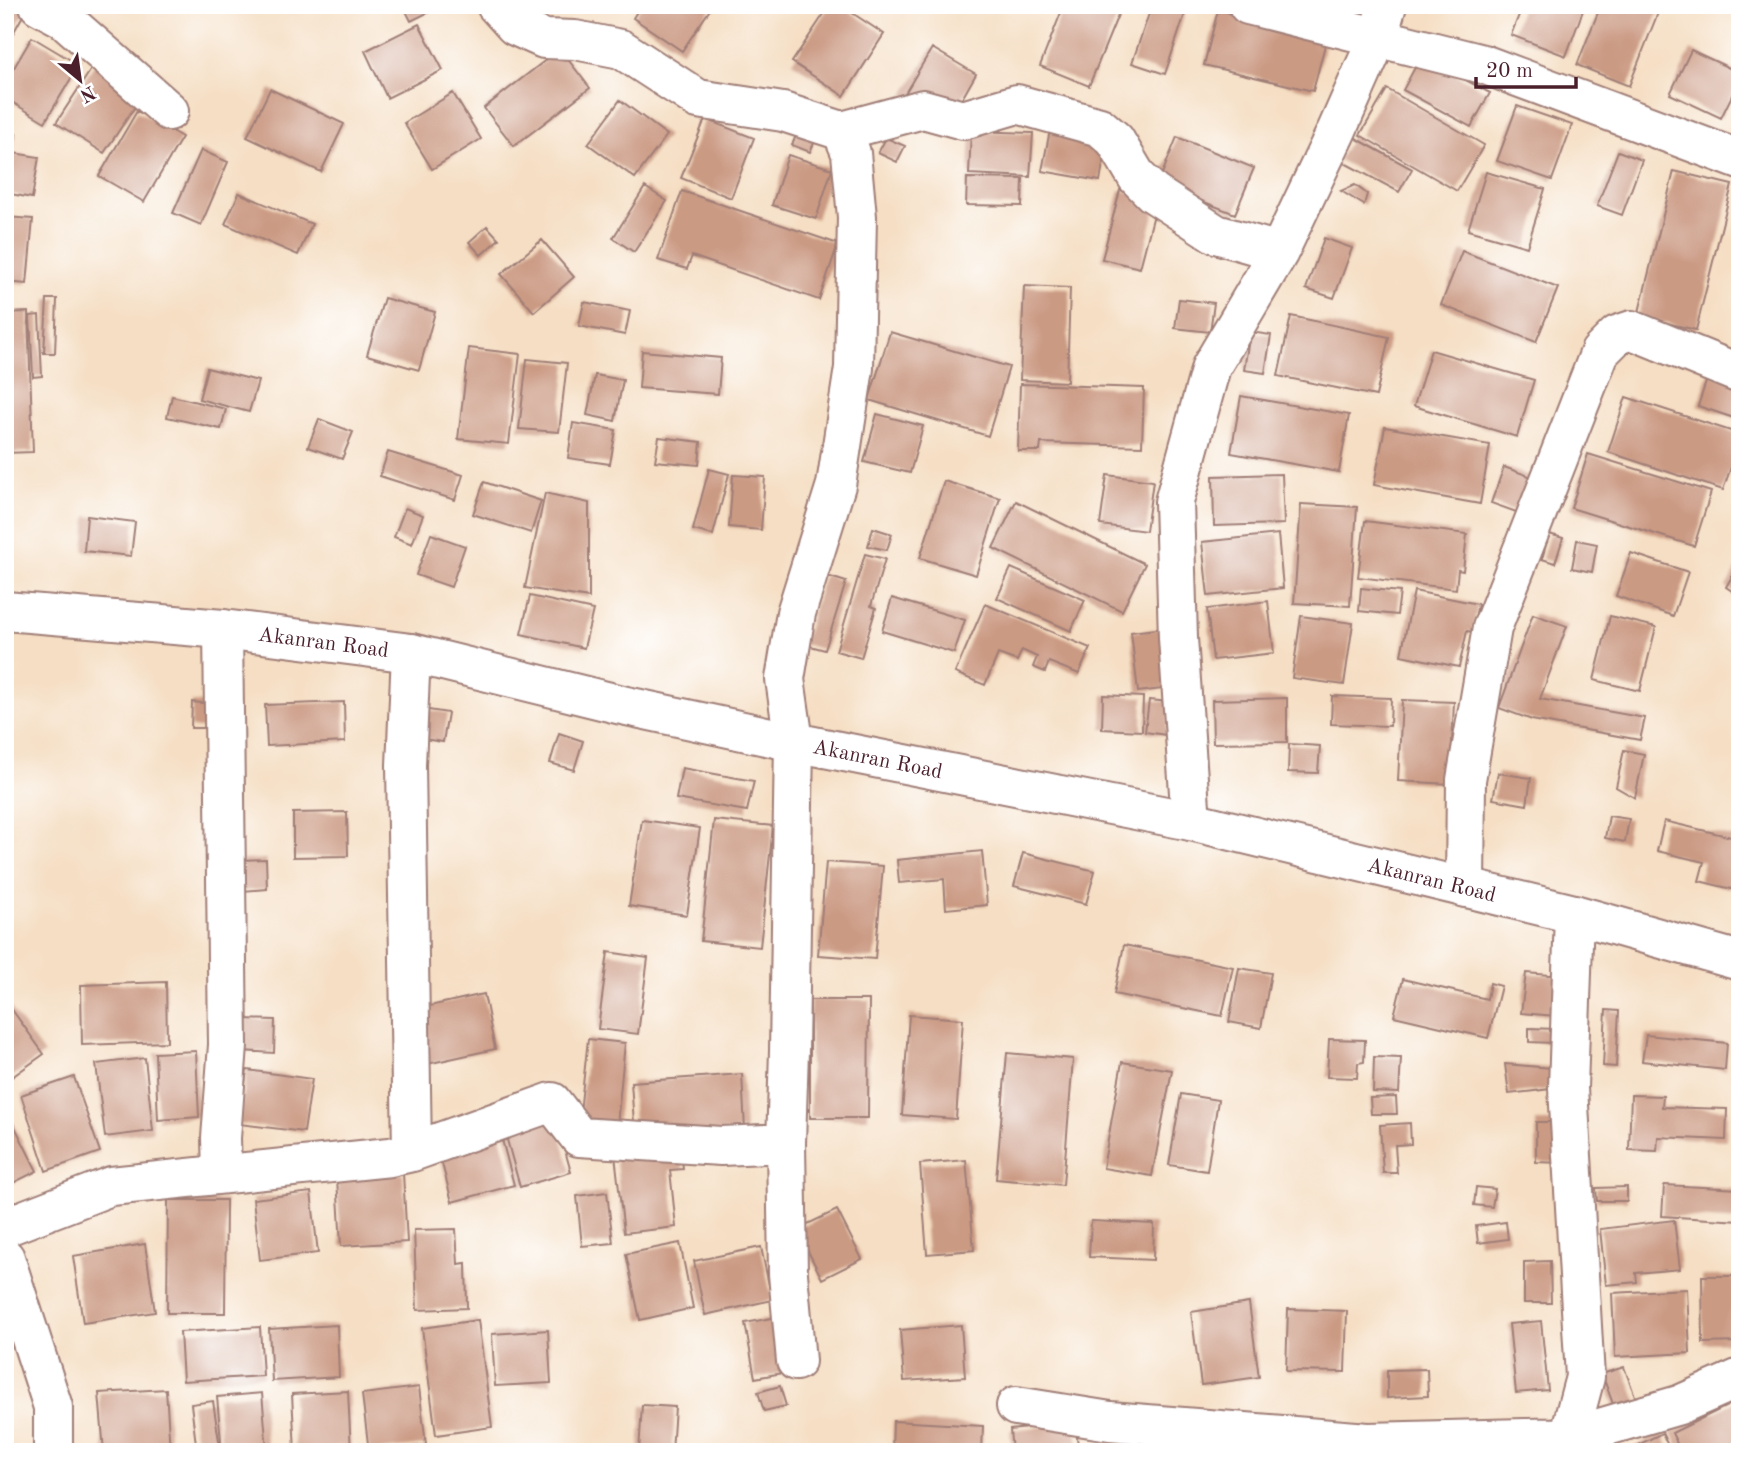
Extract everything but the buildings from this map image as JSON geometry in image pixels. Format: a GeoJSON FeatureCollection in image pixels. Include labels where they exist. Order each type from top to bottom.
{"type":"FeatureCollection","features":[{"type":"Feature","properties":{"kind":"street"},"geometry":{"type":"LineString","coordinates":[[39,5],[63,18],[169,111]]}},
{"type":"Feature","properties":{"kind":"street"},"geometry":{"type":"LineString","coordinates":[[496,5],[515,26],[544,39],[575,40],[621,50],[698,99],[783,112],[842,131],[923,108],[963,120],[1017,104],[1100,127],[1115,140],[1137,177],[1153,193],[1216,234],[1279,252]]}},
{"type":"Feature","properties":{"kind":"street"},"geometry":{"type":"LineString","coordinates":[[1248,5],[1382,21],[1483,64],[1740,160]]}},
{"type":"Feature","properties":{"kind":"street"},"geometry":{"type":"LineString","coordinates":[[1191,821],[1178,638],[1174,502],[1211,367],[1279,252],[1336,132],[1382,21]]}},
{"type":"Feature","properties":{"kind":"street"},"geometry":{"type":"LineString","coordinates":[[796,1361],[788,1274],[786,1143],[794,742],[785,678],[796,612],[836,485],[854,368],[858,217],[852,153],[842,131]]}},
{"type":"Feature","properties":{"kind":"street"},"geometry":{"type":"LineString","coordinates":[[1465,887],[1466,780],[1492,628],[1600,352],[1617,335],[1632,330],[1740,374]]}},
{"type":"Feature","properties":{"kind":"street","name":"Akanran Road"},"geometry":{"type":"LineString","coordinates":[[5,611],[223,629],[411,653],[622,705],[1191,821],[1574,914],[1740,961]]}},
{"type":"Feature","properties":{"kind":"street"},"geometry":{"type":"LineString","coordinates":[[222,1174],[221,1138],[228,1045],[223,629]]}},
{"type":"Feature","properties":{"kind":"street"},"geometry":{"type":"LineString","coordinates":[[411,653],[406,765],[412,1152]]}},
{"type":"Feature","properties":{"kind":"street"},"geometry":{"type":"LineString","coordinates":[[1571,1445],[1585,1377],[1568,1088],[1574,914]]}},
{"type":"Feature","properties":{"kind":"street"},"geometry":{"type":"LineString","coordinates":[[5,1227],[111,1186],[390,1157],[412,1152],[552,1102],[579,1137],[721,1146],[786,1143]]}},
{"type":"Feature","properties":{"kind":"street"},"geometry":{"type":"LineString","coordinates":[[5,1258],[53,1407],[53,1452]]}},
{"type":"Feature","properties":{"kind":"street"},"geometry":{"type":"LineString","coordinates":[[1016,1406],[1110,1421],[1368,1441],[1571,1445],[1679,1405],[1740,1378]]}}]}
